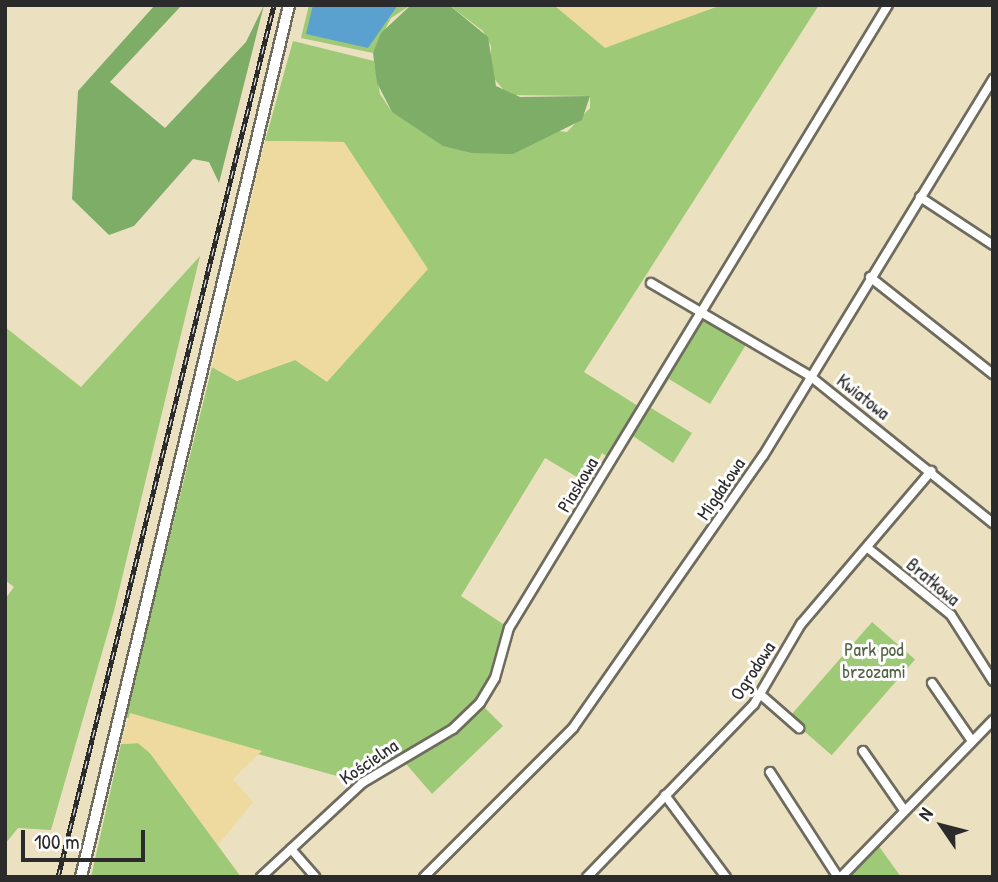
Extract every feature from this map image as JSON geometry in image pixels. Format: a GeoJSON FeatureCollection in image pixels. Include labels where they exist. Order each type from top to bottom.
{"type":"FeatureCollection","features":[{"type":"Feature","properties":{"kind":"street"},"geometry":{"type":"LineString","coordinates":[[81,877],[289,5]]}},
{"type":"Feature","properties":{"kind":"street","name":"Piaskowa"},"geometry":{"type":"LineString","coordinates":[[495,678],[509,628],[887,5]]}},
{"type":"Feature","properties":{"kind":"street","name":"Migdałowa"},"geometry":{"type":"LineString","coordinates":[[424,877],[573,728],[763,456],[870,276],[993,79]]}},
{"type":"Feature","properties":{"kind":"street"},"geometry":{"type":"LineString","coordinates":[[920,197],[993,245]]}},
{"type":"Feature","properties":{"kind":"street"},"geometry":{"type":"LineString","coordinates":[[870,276],[993,374]]}},
{"type":"Feature","properties":{"kind":"street"},"geometry":{"type":"LineString","coordinates":[[651,283],[701,314]]}},
{"type":"Feature","properties":{"kind":"street","name":"Kwiatowa"},"geometry":{"type":"LineString","coordinates":[[701,314],[810,376],[993,523]]}},
{"type":"Feature","properties":{"kind":"street","name":"Ogrodowa"},"geometry":{"type":"LineString","coordinates":[[587,877],[760,694],[801,624],[869,549],[931,471]]}},
{"type":"Feature","properties":{"kind":"street","name":"Bratkowa"},"geometry":{"type":"LineString","coordinates":[[869,549],[951,615],[993,681]]}},
{"type":"Feature","properties":{"kind":"street","name":"Kościelna"},"geometry":{"type":"LineString","coordinates":[[261,877],[362,783],[453,729],[495,678]]}},
{"type":"Feature","properties":{"kind":"street"},"geometry":{"type":"LineString","coordinates":[[932,682],[972,741]]}},
{"type":"Feature","properties":{"kind":"street"},"geometry":{"type":"LineString","coordinates":[[760,694],[799,728]]}},
{"type":"Feature","properties":{"kind":"street"},"geometry":{"type":"LineString","coordinates":[[770,772],[839,877],[993,720]]}},
{"type":"Feature","properties":{"kind":"street"},"geometry":{"type":"LineString","coordinates":[[863,751],[904,810]]}},
{"type":"Feature","properties":{"kind":"street"},"geometry":{"type":"LineString","coordinates":[[665,795],[726,877]]}},
{"type":"Feature","properties":{"kind":"street"},"geometry":{"type":"LineString","coordinates":[[291,849],[315,877]]}},
{"type":"Feature","properties":{"kind":"green space"},"geometry":{"type":"Polygon","coordinates":[[[155,5],[182,5],[110,82],[165,128],[246,42],[264,5],[219,183],[209,162],[193,159],[134,226],[109,235],[72,199],[78,91],[155,5]]]}},
{"type":"Feature","properties":{"kind":"green space"},"geometry":{"type":"Polygon","coordinates":[[[309,5],[411,5],[391,18],[373,53],[301,38],[309,5]]]}},
{"type":"Feature","properties":{"kind":"green space"},"geometry":{"type":"Polygon","coordinates":[[[411,5],[449,5],[488,37],[496,86],[520,97],[590,96],[582,120],[513,154],[472,153],[443,146],[392,112],[377,83],[373,53],[381,33],[411,5]]]}},
{"type":"Feature","properties":{"kind":"green space"},"geometry":{"type":"Polygon","coordinates":[[[449,5],[554,5],[605,47],[721,5],[819,5],[584,372],[638,406],[700,309],[750,338],[710,404],[669,379],[651,408],[692,433],[673,463],[633,436],[617,463],[602,453],[587,483],[545,458],[461,596],[509,628],[480,703],[503,726],[432,794],[401,758],[362,783],[125,717],[212,367],[237,381],[295,360],[344,142],[265,141],[293,41],[374,61],[380,94],[392,112],[567,132],[590,108],[590,96],[508,95],[491,75],[491,46],[483,31],[449,5]]]}},
{"type":"Feature","properties":{"kind":"green space"},"geometry":{"type":"Polygon","coordinates":[[[200,256],[114,611],[51,830],[18,828],[5,844],[5,599],[14,587],[5,580],[5,327],[81,387],[200,256]]]}},
{"type":"Feature","properties":{"kind":"green space","name":"Park pod brzozami"},"geometry":{"type":"Polygon","coordinates":[[[872,622],[915,659],[832,755],[789,718],[872,622]]]}},
{"type":"Feature","properties":{"kind":"green space"},"geometry":{"type":"Polygon","coordinates":[[[138,743],[150,753],[241,877],[91,877],[121,744],[138,743]]]}},
{"type":"Feature","properties":{"kind":"green space"},"geometry":{"type":"Polygon","coordinates":[[[878,845],[901,877],[848,877],[878,845]]]}},
{"type":"Feature","properties":{"kind":"sand"},"geometry":{"type":"Polygon","coordinates":[[[554,5],[721,5],[605,48],[554,5]]]}},
{"type":"Feature","properties":{"kind":"sand"},"geometry":{"type":"Polygon","coordinates":[[[265,141],[344,142],[428,269],[327,382],[295,360],[237,381],[212,367],[265,141]]]}},
{"type":"Feature","properties":{"kind":"sand"},"geometry":{"type":"Polygon","coordinates":[[[130,713],[262,751],[233,779],[253,802],[218,845],[150,753],[138,743],[121,744],[130,713]]]}},
{"type":"Feature","properties":{"kind":"water"},"geometry":{"type":"Polygon","coordinates":[[[313,5],[398,5],[368,48],[306,34],[313,5]]]}},
{"type":"Feature","properties":{"kind":"railway"},"geometry":{"type":"LineString","coordinates":[[58,877],[274,5]]}}]}
